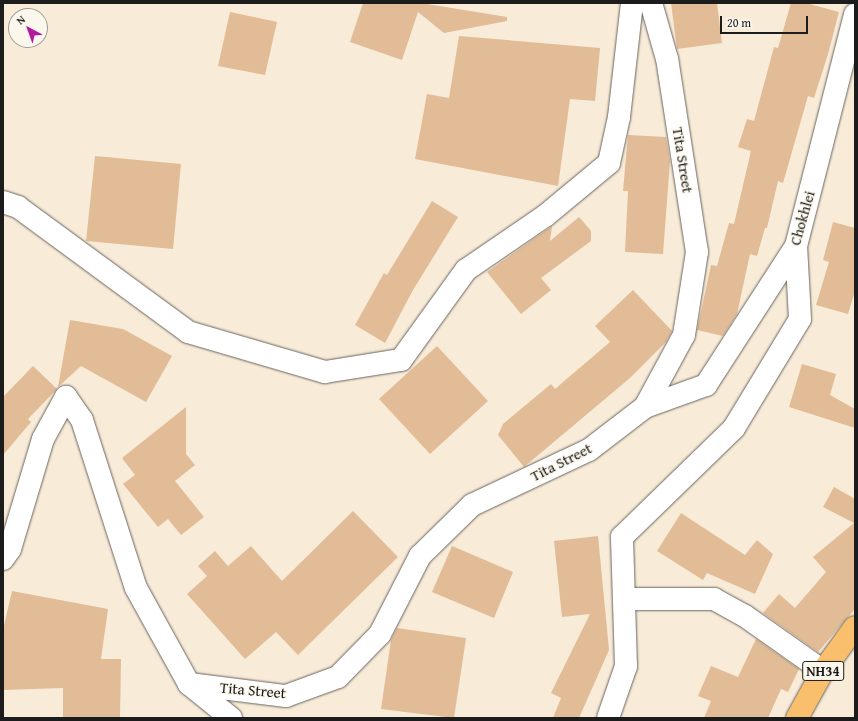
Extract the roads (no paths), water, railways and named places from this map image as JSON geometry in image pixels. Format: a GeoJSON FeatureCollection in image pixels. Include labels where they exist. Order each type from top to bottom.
{"type":"FeatureCollection","features":[{"type":"Feature","properties":{"kind":"highway","name":"NH34"},"geometry":{"type":"LineString","coordinates":[[797,718],[823,671],[855,627]]}},
{"type":"Feature","properties":{"kind":"street"},"geometry":{"type":"LineString","coordinates":[[3,202],[18,207],[188,332],[325,372],[401,360],[466,270],[545,216],[609,163],[619,117],[626,35],[632,3]]}},
{"type":"Feature","properties":{"kind":"street","name":"Tita Street"},"geometry":{"type":"LineString","coordinates":[[189,684],[286,696],[338,677],[380,634],[420,556],[472,505],[589,450],[645,407],[684,335],[697,252],[667,59],[651,3]]}},
{"type":"Feature","properties":{"kind":"street","name":"Chokhlei"},"geometry":{"type":"LineString","coordinates":[[645,407],[706,385],[796,246],[855,14]]}},
{"type":"Feature","properties":{"kind":"street"},"geometry":{"type":"LineString","coordinates":[[608,718],[626,666],[622,537],[734,428],[800,319],[796,246]]}},
{"type":"Feature","properties":{"kind":"street"},"geometry":{"type":"LineString","coordinates":[[3,559],[10,549],[43,439],[66,397],[82,420],[136,588],[189,684],[230,718]]}},
{"type":"Feature","properties":{"kind":"street"},"geometry":{"type":"LineString","coordinates":[[624,599],[714,599],[745,616],[823,671]]}}]}
